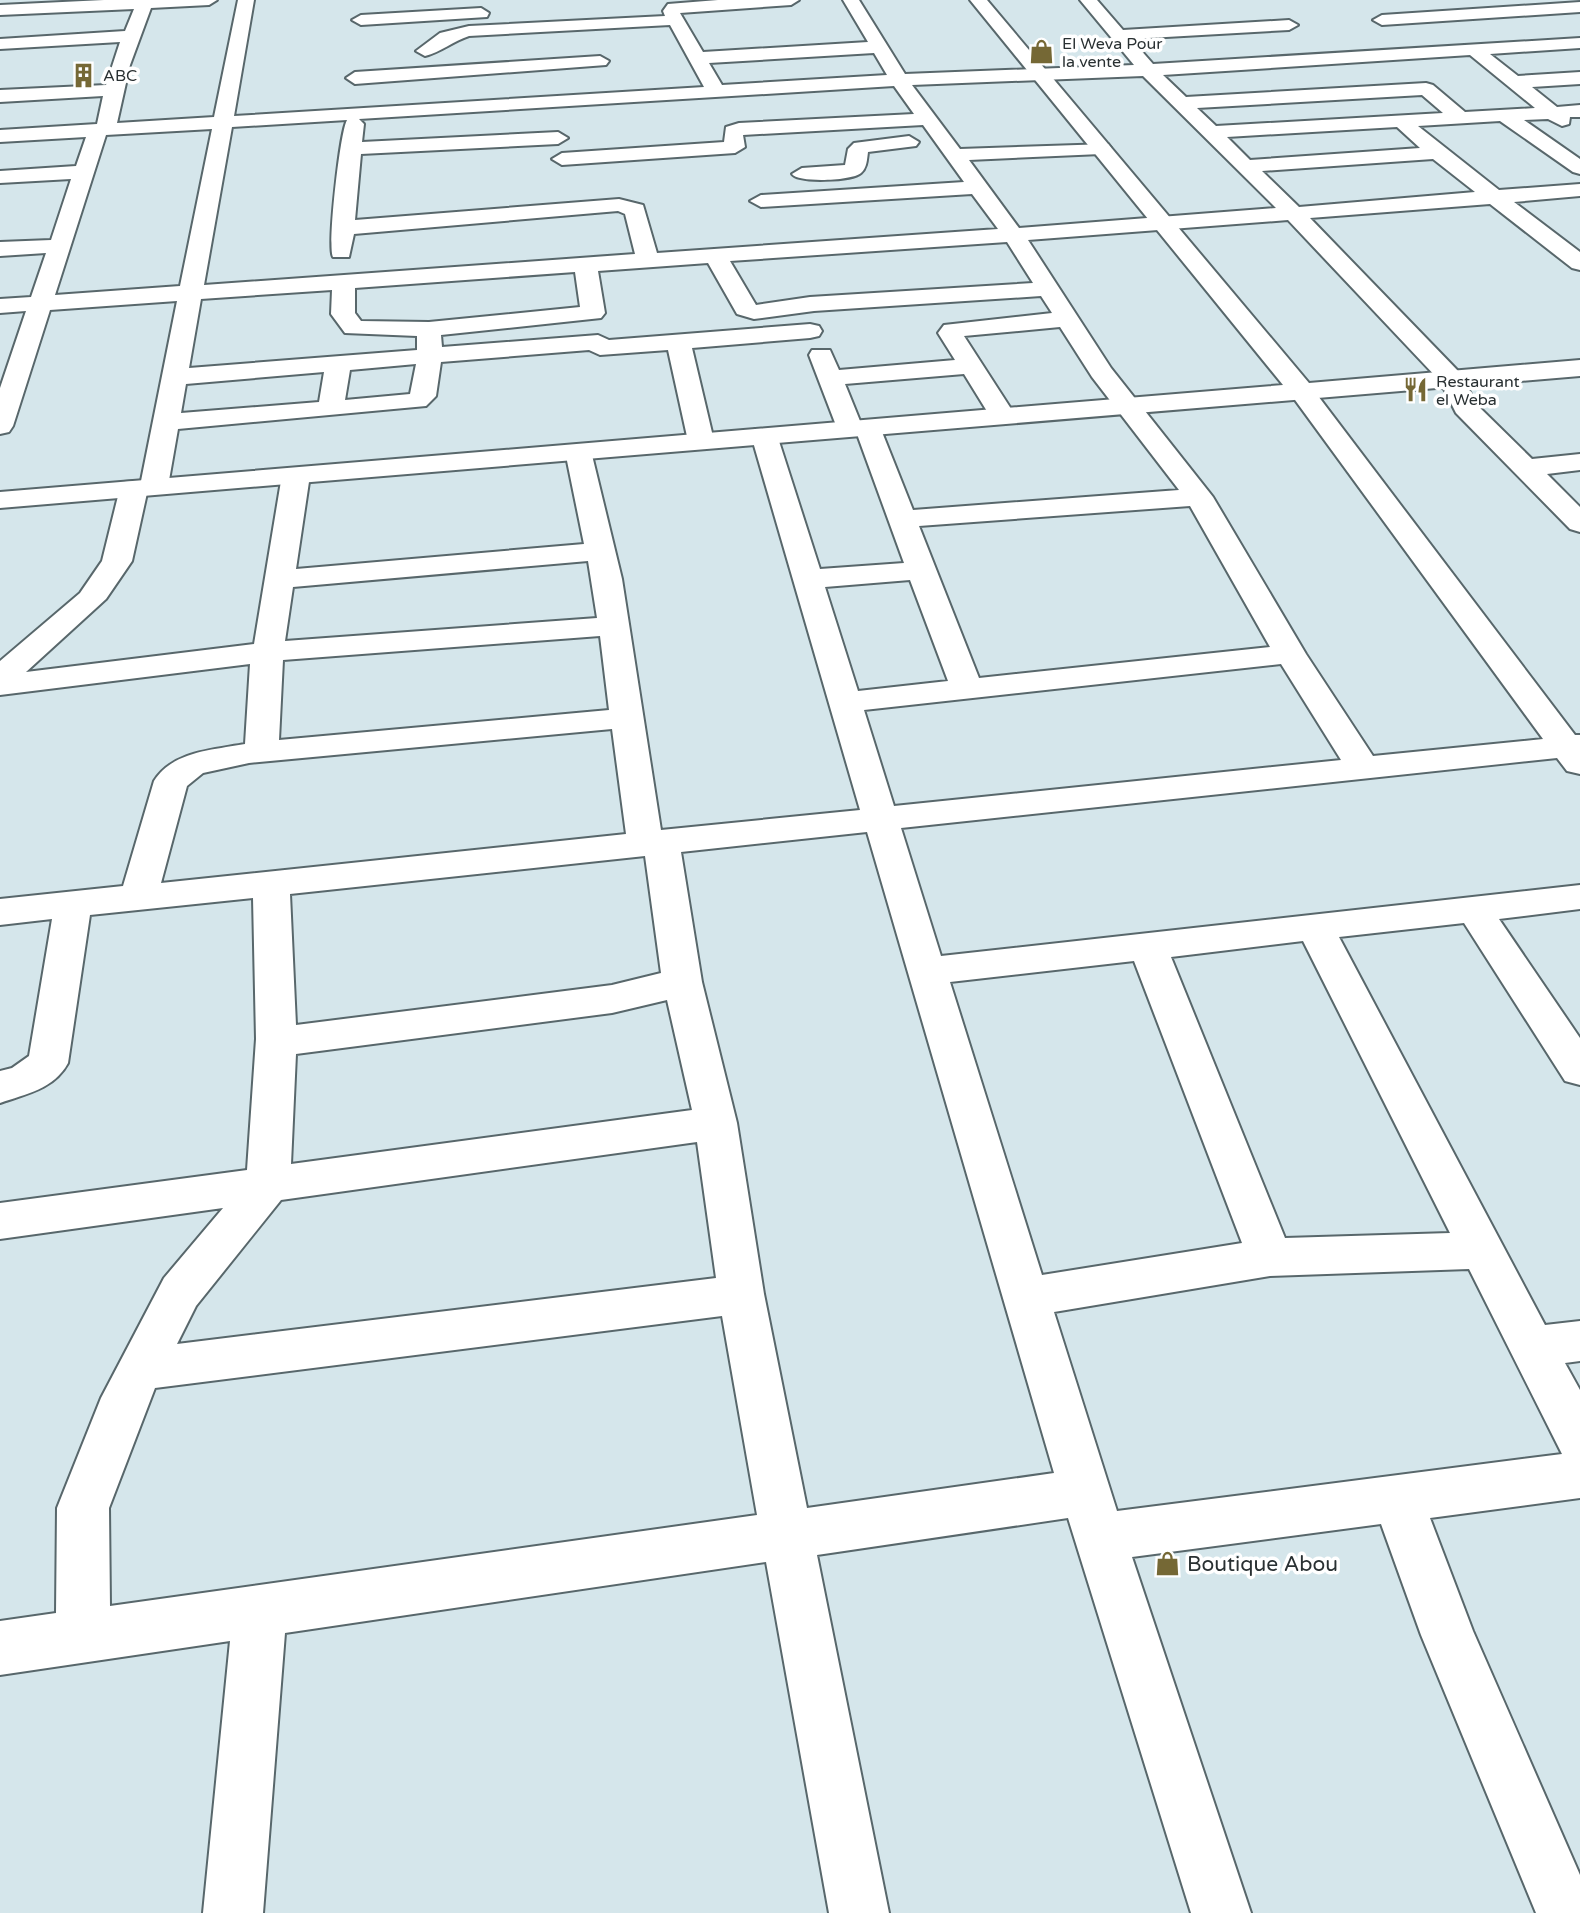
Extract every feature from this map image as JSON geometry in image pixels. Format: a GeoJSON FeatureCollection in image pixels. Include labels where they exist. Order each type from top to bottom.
{"type":"FeatureCollection","features":[{"type":"Feature","properties":{"kind":"street"},"geometry":{"type":"LineString","coordinates":[[0,10],[209,0]]}},
{"type":"Feature","properties":{"kind":"street"},"geometry":{"type":"LineString","coordinates":[[0,678],[91,599],[117,561],[144,487],[165,422],[175,377],[246,0]]}},
{"type":"Feature","properties":{"kind":"street"},"geometry":{"type":"LineString","coordinates":[[356,0],[361,27],[535,10],[548,63]]}},
{"type":"Feature","properties":{"kind":"street"},"geometry":{"type":"LineString","coordinates":[[425,51],[458,33],[594,24],[791,0]]}},
{"type":"Feature","properties":{"kind":"street"},"geometry":{"type":"LineString","coordinates":[[851,0],[899,80],[1013,234],[1101,372],[1199,497],[1290,654],[1363,768]]}},
{"type":"Feature","properties":{"kind":"street"},"geometry":{"type":"LineString","coordinates":[[978,0],[1300,389],[1575,753]]}},
{"type":"Feature","properties":{"kind":"street"},"geometry":{"type":"LineString","coordinates":[[1088,0],[1148,70],[1293,213],[1451,378],[1465,407],[1580,523]]}},
{"type":"Feature","properties":{"kind":"street"},"geometry":{"type":"LineString","coordinates":[[1402,0],[1420,16]]}},
{"type":"Feature","properties":{"kind":"street"},"geometry":{"type":"LineString","coordinates":[[0,426],[11,364],[41,303],[84,172],[102,130],[131,36],[145,3]]}},
{"type":"Feature","properties":{"kind":"street"},"geometry":{"type":"LineString","coordinates":[[1425,53],[1382,20],[1579,3]]}},
{"type":"Feature","properties":{"kind":"street"},"geometry":{"type":"LineString","coordinates":[[623,4],[675,14]]}},
{"type":"Feature","properties":{"kind":"street"},"geometry":{"type":"LineString","coordinates":[[1268,7],[1330,59]]}},
{"type":"Feature","properties":{"kind":"street"},"geometry":{"type":"LineString","coordinates":[[675,14],[716,92]]}},
{"type":"Feature","properties":{"kind":"street"},"geometry":{"type":"LineString","coordinates":[[594,24],[604,99]]}},
{"type":"Feature","properties":{"kind":"street"},"geometry":{"type":"LineString","coordinates":[[1118,35],[1289,25]]}},
{"type":"Feature","properties":{"kind":"street"},"geometry":{"type":"LineString","coordinates":[[0,44],[131,36]]}},
{"type":"Feature","properties":{"kind":"street"},"geometry":{"type":"LineString","coordinates":[[0,136],[899,80],[1038,72],[1148,70],[1580,43]]}},
{"type":"Feature","properties":{"kind":"street"},"geometry":{"type":"LineString","coordinates":[[700,58],[880,47]]}},
{"type":"Feature","properties":{"kind":"street"},"geometry":{"type":"LineString","coordinates":[[1474,50],[1580,133]]}},
{"type":"Feature","properties":{"kind":"street"},"geometry":{"type":"LineString","coordinates":[[1388,55],[1460,117]]}},
{"type":"Feature","properties":{"kind":"street"},"geometry":{"type":"LineString","coordinates":[[355,56],[357,86],[350,116],[350,149],[342,228],[343,314],[354,328],[429,329],[593,313]]}},
{"type":"Feature","properties":{"kind":"street"},"geometry":{"type":"LineString","coordinates":[[355,78],[600,61]]}},
{"type":"Feature","properties":{"kind":"street"},"geometry":{"type":"LineString","coordinates":[[1515,82],[1580,78]]}},
{"type":"Feature","properties":{"kind":"street"},"geometry":{"type":"LineString","coordinates":[[1181,103],[1426,89]]}},
{"type":"Feature","properties":{"kind":"street"},"geometry":{"type":"LineString","coordinates":[[0,96],[114,90]]}},
{"type":"Feature","properties":{"kind":"street"},"geometry":{"type":"LineString","coordinates":[[653,96],[677,150]]}},
{"type":"Feature","properties":{"kind":"street"},"geometry":{"type":"LineString","coordinates":[[550,103],[570,210]]}},
{"type":"Feature","properties":{"kind":"street"},"geometry":{"type":"LineString","coordinates":[[1210,132],[1580,111]]}},
{"type":"Feature","properties":{"kind":"street"},"geometry":{"type":"LineString","coordinates":[[1505,116],[1580,168]]}},
{"type":"Feature","properties":{"kind":"street"},"geometry":{"type":"LineString","coordinates":[[777,251],[753,184],[735,147],[733,131],[929,119]]}},
{"type":"Feature","properties":{"kind":"street"},"geometry":{"type":"LineString","coordinates":[[1400,120],[1437,153],[1580,263]]}},
{"type":"Feature","properties":{"kind":"street"},"geometry":{"type":"LineString","coordinates":[[350,149],[558,138]]}},
{"type":"Feature","properties":{"kind":"street"},"geometry":{"type":"LineString","coordinates":[[562,159],[735,147]]}},
{"type":"Feature","properties":{"kind":"street"},"geometry":{"type":"LineString","coordinates":[[785,174],[839,173],[855,168],[858,149],[861,147],[1101,148]]}},
{"type":"Feature","properties":{"kind":"street"},"geometry":{"type":"LineString","coordinates":[[1245,166],[1437,153]]}},
{"type":"Feature","properties":{"kind":"street"},"geometry":{"type":"LineString","coordinates":[[623,155],[648,260]]}},
{"type":"Feature","properties":{"kind":"street"},"geometry":{"type":"LineString","coordinates":[[0,177],[84,172]]}},
{"type":"Feature","properties":{"kind":"street"},"geometry":{"type":"LineString","coordinates":[[753,184],[976,187]]}},
{"type":"Feature","properties":{"kind":"street"},"geometry":{"type":"LineString","coordinates":[[0,306],[1164,224],[1580,191]]}},
{"type":"Feature","properties":{"kind":"street"},"geometry":{"type":"LineString","coordinates":[[342,228],[619,205],[635,210]]}},
{"type":"Feature","properties":{"kind":"street"},"geometry":{"type":"LineString","coordinates":[[0,249],[60,246]]}},
{"type":"Feature","properties":{"kind":"street"},"geometry":{"type":"LineString","coordinates":[[715,255],[746,310],[806,319]]}},
{"type":"Feature","properties":{"kind":"street"},"geometry":{"type":"LineString","coordinates":[[585,264],[600,348],[678,343],[806,319]]}},
{"type":"Feature","properties":{"kind":"street"},"geometry":{"type":"LineString","coordinates":[[967,689],[904,519],[859,427],[830,378],[806,319],[810,304],[1048,289]]}},
{"type":"Feature","properties":{"kind":"street"},"geometry":{"type":"LineString","coordinates":[[1002,415],[988,389],[950,333],[953,330],[1068,319]]}},
{"type":"Feature","properties":{"kind":"street"},"geometry":{"type":"LineString","coordinates":[[165,422],[417,401],[423,396],[430,357],[429,329]]}},
{"type":"Feature","properties":{"kind":"street"},"geometry":{"type":"LineString","coordinates":[[175,377],[598,342]]}},
{"type":"Feature","properties":{"kind":"street"},"geometry":{"type":"LineString","coordinates":[[678,343],[701,441]]}},
{"type":"Feature","properties":{"kind":"street"},"geometry":{"type":"LineString","coordinates":[[331,409],[338,364]]}},
{"type":"Feature","properties":{"kind":"street"},"geometry":{"type":"LineString","coordinates":[[830,378],[971,366]]}},
{"type":"Feature","properties":{"kind":"street"},"geometry":{"type":"LineString","coordinates":[[0,500],[1300,389],[1580,368]]}},
{"type":"Feature","properties":{"kind":"street"},"geometry":{"type":"LineString","coordinates":[[764,435],[1092,1515],[1221,1913]]}},
{"type":"Feature","properties":{"kind":"street"},"geometry":{"type":"LineString","coordinates":[[578,451],[614,626],[627,718],[682,982],[716,1123],[741,1294],[859,1913]]}},
{"type":"Feature","properties":{"kind":"street"},"geometry":{"type":"LineString","coordinates":[[1527,468],[1580,462]]}},
{"type":"Feature","properties":{"kind":"street"},"geometry":{"type":"LineString","coordinates":[[261,752],[268,652],[296,475]]}},
{"type":"Feature","properties":{"kind":"street"},"geometry":{"type":"LineString","coordinates":[[904,519],[1199,497]]}},
{"type":"Feature","properties":{"kind":"street"},"geometry":{"type":"LineString","coordinates":[[280,579],[600,551]]}},
{"type":"Feature","properties":{"kind":"street"},"geometry":{"type":"LineString","coordinates":[[808,579],[922,570]]}},
{"type":"Feature","properties":{"kind":"street"},"geometry":{"type":"LineString","coordinates":[[0,685],[268,652],[614,626]]}},
{"type":"Feature","properties":{"kind":"street"},"geometry":{"type":"LineString","coordinates":[[845,702],[1290,654]]}},
{"type":"Feature","properties":{"kind":"street"},"geometry":{"type":"LineString","coordinates":[[139,897],[170,780],[192,765],[261,752],[627,718]]}},
{"type":"Feature","properties":{"kind":"street"},"geometry":{"type":"LineString","coordinates":[[0,912],[1363,768],[1575,753]]}},
{"type":"Feature","properties":{"kind":"street"},"geometry":{"type":"LineString","coordinates":[[83,1636],[83,1508],[125,1398],[180,1292],[268,1185],[275,1042],[271,883]]}},
{"type":"Feature","properties":{"kind":"street"},"geometry":{"type":"LineString","coordinates":[[927,971],[1580,897]]}},
{"type":"Feature","properties":{"kind":"street"},"geometry":{"type":"LineString","coordinates":[[0,1087],[26,1079],[48,1063],[73,904]]}},
{"type":"Feature","properties":{"kind":"street"},"geometry":{"type":"LineString","coordinates":[[1473,908],[1580,1070]]}},
{"type":"Feature","properties":{"kind":"street"},"geometry":{"type":"LineString","coordinates":[[1315,927],[1580,1439]]}},
{"type":"Feature","properties":{"kind":"street"},"geometry":{"type":"LineString","coordinates":[[1148,947],[1270,1258]]}},
{"type":"Feature","properties":{"kind":"street"},"geometry":{"type":"LineString","coordinates":[[275,1042],[611,999],[682,982]]}},
{"type":"Feature","properties":{"kind":"street"},"geometry":{"type":"LineString","coordinates":[[0,1221],[716,1123]]}},
{"type":"Feature","properties":{"kind":"street"},"geometry":{"type":"LineString","coordinates":[[1026,1297],[1270,1258],[1482,1250]]}},
{"type":"Feature","properties":{"kind":"street"},"geometry":{"type":"LineString","coordinates":[[140,1369],[741,1294]]}},
{"type":"Feature","properties":{"kind":"street"},"geometry":{"type":"LineString","coordinates":[[1532,1347],[1580,1340]]}},
{"type":"Feature","properties":{"kind":"street"},"geometry":{"type":"LineString","coordinates":[[0,1648],[788,1535],[1397,1499],[1580,1475]]}},
{"type":"Feature","properties":{"kind":"street"},"geometry":{"type":"LineString","coordinates":[[1397,1499],[1447,1635],[1566,1913]]}},
{"type":"Feature","properties":{"kind":"street"},"geometry":{"type":"LineString","coordinates":[[233,1913],[260,1611]]}},
{"type":"Feature","properties":{"kind":"place","name":"El Weva Pour la vente"},"geometry":{"type":"Point","coordinates":[1042,52]}},
{"type":"Feature","properties":{"kind":"place","name":"ABC"},"geometry":{"type":"Point","coordinates":[83,75]}},
{"type":"Feature","properties":{"kind":"place","name":"Restaurant el Weba"},"geometry":{"type":"Point","coordinates":[1416,390]}},
{"type":"Feature","properties":{"kind":"place","name":"Boutique Abou"},"geometry":{"type":"Point","coordinates":[1167,1564]}}]}
